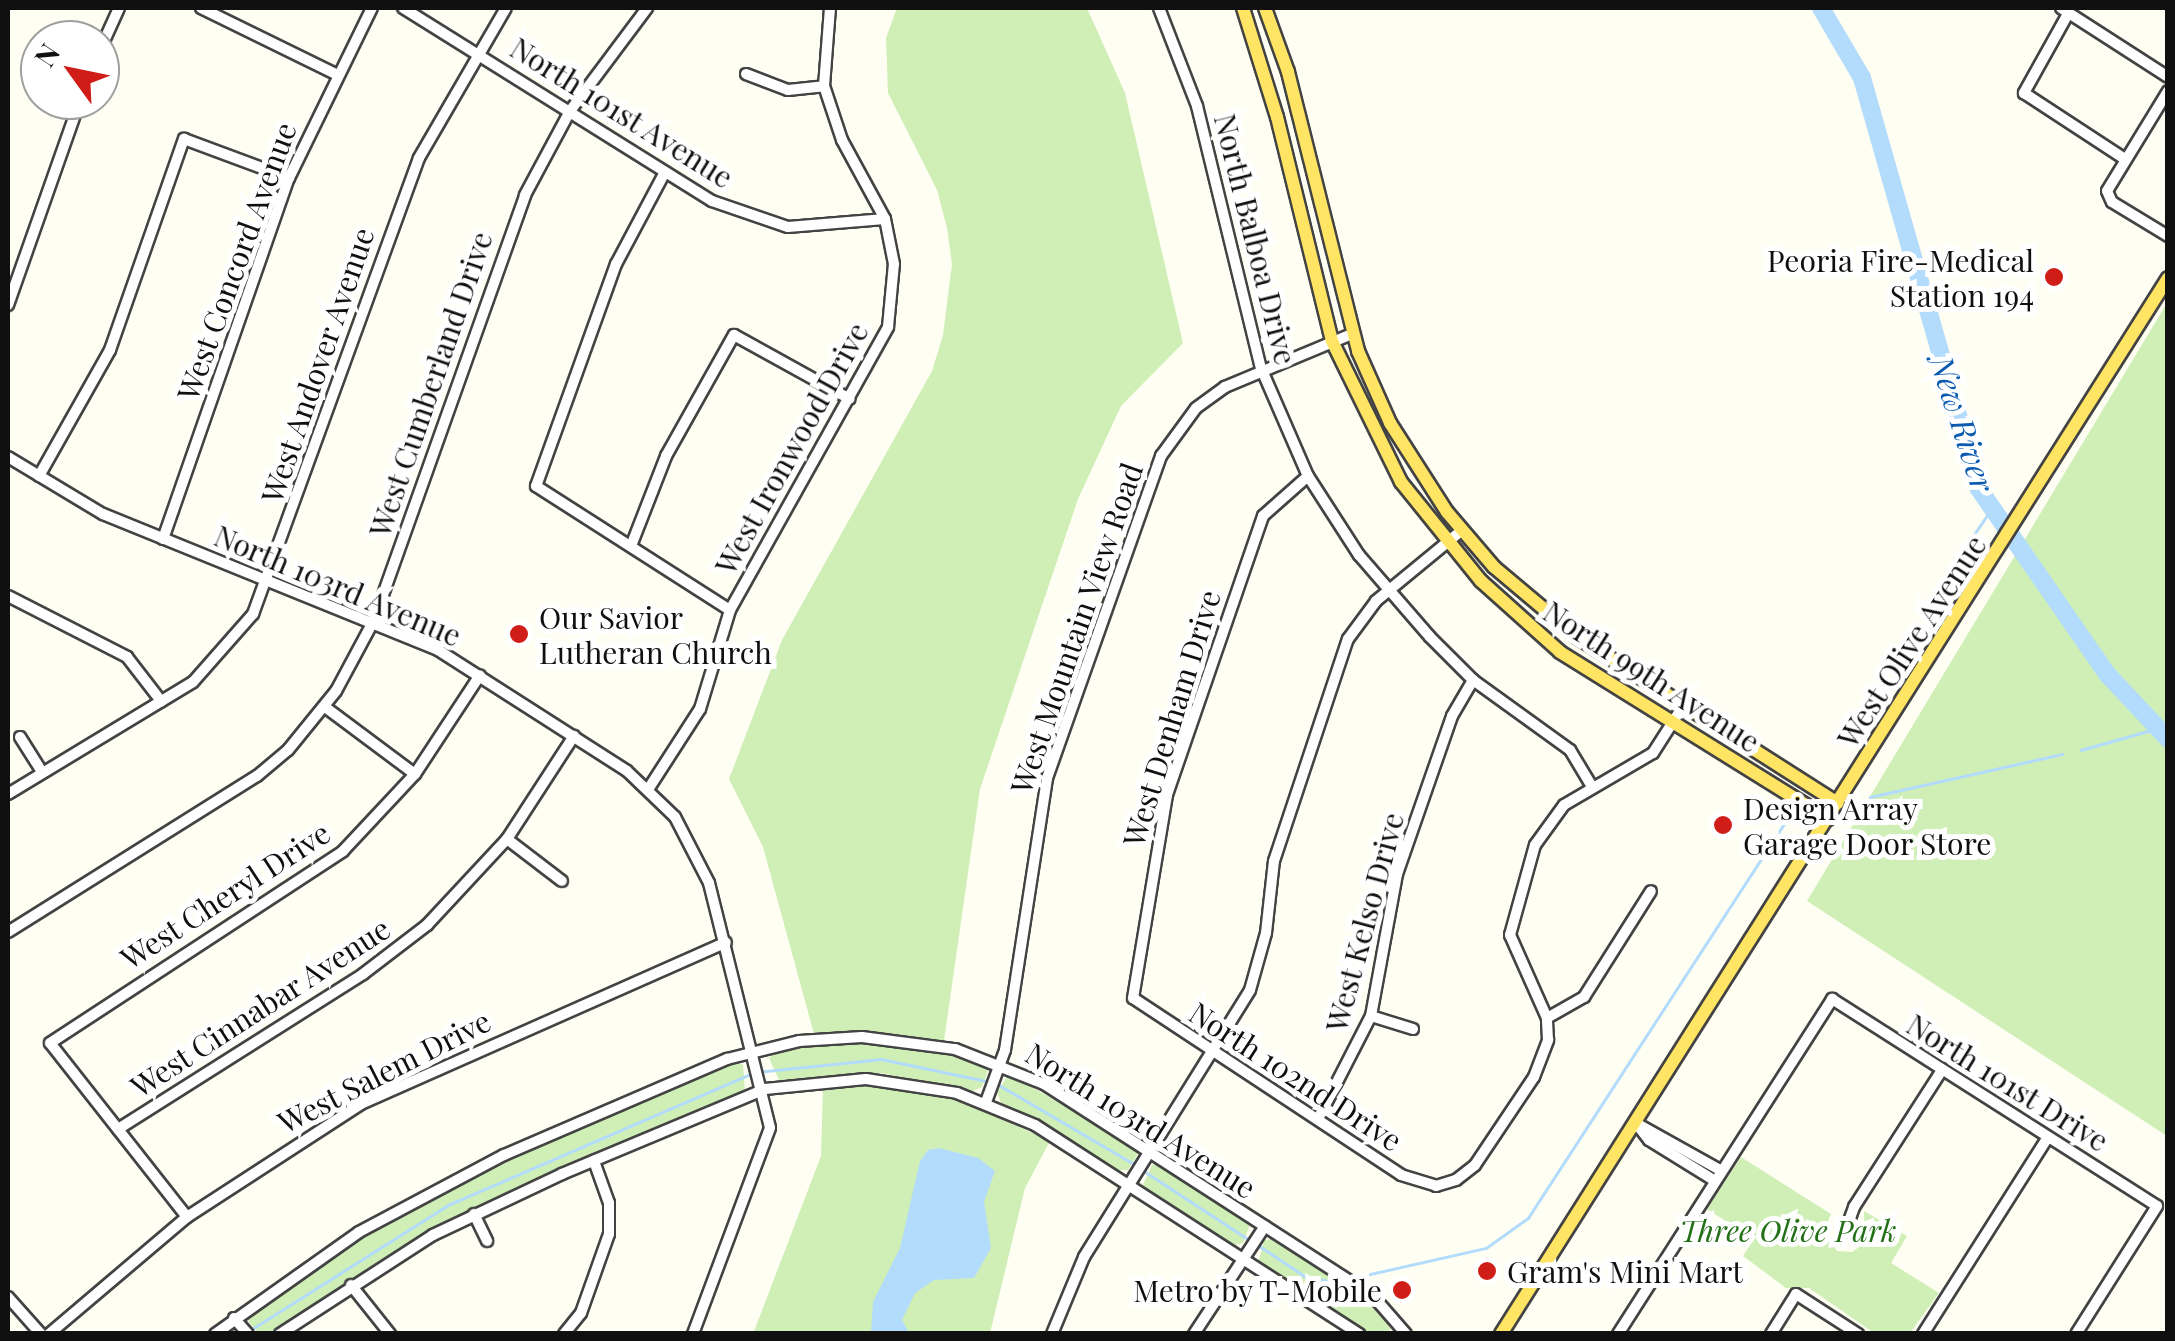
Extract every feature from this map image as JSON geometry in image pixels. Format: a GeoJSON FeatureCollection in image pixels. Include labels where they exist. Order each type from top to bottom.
{"type":"FeatureCollection","features":[{"type":"Feature","properties":{"kind":"main road","name":"North 99th Avenue"},"geometry":{"type":"LineString","coordinates":[[1243,8],[1266,78],[1332,342],[1370,430],[1447,543],[1552,645],[1828,819]]}},
{"type":"Feature","properties":{"kind":"main road","name":"North 99th Avenue"},"geometry":{"type":"LineString","coordinates":[[1265,8],[1288,72],[1352,334],[1402,444],[1462,530],[1541,609],[1683,706],[1838,803]]}},
{"type":"Feature","properties":{"kind":"main road"},"geometry":{"type":"LineString","coordinates":[[1266,78],[1288,72]]}},
{"type":"Feature","properties":{"kind":"main road","name":"West Olive Avenue"},"geometry":{"type":"LineString","coordinates":[[1501,1334],[2168,278]]}},
{"type":"Feature","properties":{"kind":"street"},"geometry":{"type":"LineString","coordinates":[[201,8],[336,74]]}},
{"type":"Feature","properties":{"kind":"street","name":"West Concord Avenue"},"geometry":{"type":"LineString","coordinates":[[163,539],[289,178],[336,74],[372,8]]}},
{"type":"Feature","properties":{"kind":"street","name":"North 101st Avenue"},"geometry":{"type":"LineString","coordinates":[[403,8],[712,201],[788,227],[885,218]]}},
{"type":"Feature","properties":{"kind":"street","name":"West Andover Avenue"},"geometry":{"type":"LineString","coordinates":[[8,794],[161,702],[229,648],[268,580],[398,208],[476,52],[506,8]]}},
{"type":"Feature","properties":{"kind":"street","name":"West Cumberland Drive"},"geometry":{"type":"LineString","coordinates":[[8,932],[238,790],[288,750],[325,706],[374,620],[494,270],[570,112],[646,8]]}},
{"type":"Feature","properties":{"kind":"street","name":"West Ironwood Drive"},"geometry":{"type":"LineString","coordinates":[[649,788],[700,708],[730,610],[888,327],[894,264],[885,218],[842,140],[824,86],[830,8]]}},
{"type":"Feature","properties":{"kind":"street","name":"North Balboa Drive"},"geometry":{"type":"LineString","coordinates":[[1159,8],[1197,106],[1261,368],[1308,476],[1388,590],[1473,680],[1570,750],[1591,786]]}},
{"type":"Feature","properties":{"kind":"street"},"geometry":{"type":"LineString","coordinates":[[2125,160],[2024,93],[2065,10],[2168,77]]}},
{"type":"Feature","properties":{"kind":"street"},"geometry":{"type":"LineString","coordinates":[[746,74],[788,90],[824,86]]}},
{"type":"Feature","properties":{"kind":"street"},"geometry":{"type":"LineString","coordinates":[[2168,90],[2107,191],[2112,202],[2168,236]]}},
{"type":"Feature","properties":{"kind":"street"},"geometry":{"type":"LineString","coordinates":[[8,305],[73,120]]}},
{"type":"Feature","properties":{"kind":"street"},"geometry":{"type":"LineString","coordinates":[[38,476],[110,350],[184,139],[289,178]]}},
{"type":"Feature","properties":{"kind":"street"},"geometry":{"type":"LineString","coordinates":[[664,172],[616,264],[536,486],[730,610]]}},
{"type":"Feature","properties":{"kind":"street","name":"West Mountain View Road"},"geometry":{"type":"LineString","coordinates":[[986,1102],[1002,1064],[1042,799],[1148,485],[1174,434],[1196,408],[1261,368],[1352,334]]}},
{"type":"Feature","properties":{"kind":"street"},"geometry":{"type":"LineString","coordinates":[[631,546],[666,456],[734,335],[850,399]]}},
{"type":"Feature","properties":{"kind":"street","name":"North 103rd Avenue"},"geometry":{"type":"LineString","coordinates":[[8,456],[38,476],[163,539],[374,620],[480,675],[649,788],[695,849],[726,942],[764,1089],[894,1080],[986,1102],[1130,1186],[1358,1334]]}},
{"type":"Feature","properties":{"kind":"street","name":"West Denham Drive"},"geometry":{"type":"LineString","coordinates":[[1133,998],[1167,795],[1263,516],[1308,476]]}},
{"type":"Feature","properties":{"kind":"street"},"geometry":{"type":"LineString","coordinates":[[1052,1334],[1074,1274],[1215,1054],[1258,968],[1274,862],[1348,639],[1388,590],[1462,530]]}},
{"type":"Feature","properties":{"kind":"street"},"geometry":{"type":"LineString","coordinates":[[8,596],[127,657],[161,702]]}},
{"type":"Feature","properties":{"kind":"street","name":"West Cheryl Drive"},"geometry":{"type":"LineString","coordinates":[[118,1129],[50,1044],[323,868],[415,774],[480,675]]}},
{"type":"Feature","properties":{"kind":"street","name":"West Kelso Drive"},"geometry":{"type":"LineString","coordinates":[[1318,1119],[1371,1016],[1397,874],[1452,716],[1473,680]]}},
{"type":"Feature","properties":{"kind":"street"},"geometry":{"type":"LineString","coordinates":[[325,706],[415,774]]}},
{"type":"Feature","properties":{"kind":"street"},"geometry":{"type":"LineString","coordinates":[[1651,890],[1584,997],[1546,1018],[1512,944],[1513,907],[1544,829],[1591,786],[1647,758],[1683,706]]}},
{"type":"Feature","properties":{"kind":"street","name":"West Cinnabar Avenue"},"geometry":{"type":"LineString","coordinates":[[118,1129],[363,974],[427,926],[506,839],[574,736]]}},
{"type":"Feature","properties":{"kind":"street"},"geometry":{"type":"LineString","coordinates":[[20,737],[42,772]]}},
{"type":"Feature","properties":{"kind":"street"},"geometry":{"type":"LineString","coordinates":[[506,839],[562,881]]}},
{"type":"Feature","properties":{"kind":"street"},"geometry":{"type":"LineString","coordinates":[[427,926],[437,937]]}},
{"type":"Feature","properties":{"kind":"street","name":"West Salem Drive"},"geometry":{"type":"LineString","coordinates":[[49,1334],[187,1217],[276,1155],[407,1080],[726,942]]}},
{"type":"Feature","properties":{"kind":"street","name":"North 102nd Drive"},"geometry":{"type":"LineString","coordinates":[[1133,998],[1401,1175],[1436,1186],[1475,1165],[1534,1077],[1548,1040],[1546,1018]]}},
{"type":"Feature","properties":{"kind":"street","name":"North 101st Drive"},"geometry":{"type":"LineString","coordinates":[[1722,1171],[1832,999],[2157,1206],[2076,1334]]}},
{"type":"Feature","properties":{"kind":"street"},"geometry":{"type":"LineString","coordinates":[[1371,1016],[1413,1030]]}},
{"type":"Feature","properties":{"kind":"street","name":"North 103rd Avenue"},"geometry":{"type":"LineString","coordinates":[[754,1050],[814,1039],[881,1038],[1002,1064],[1151,1152],[1384,1304],[1406,1334]]}},
{"type":"Feature","properties":{"kind":"street"},"geometry":{"type":"LineString","coordinates":[[215,1334],[359,1232],[440,1186],[754,1050]]}},
{"type":"Feature","properties":{"kind":"street"},"geometry":{"type":"LineString","coordinates":[[1845,1232],[1854,1207],[1942,1070]]}},
{"type":"Feature","properties":{"kind":"street"},"geometry":{"type":"LineString","coordinates":[[280,1334],[352,1285],[474,1214],[764,1089],[770,1128],[764,1154],[692,1334]]}},
{"type":"Feature","properties":{"kind":"street"},"geometry":{"type":"LineString","coordinates":[[1618,1334],[1722,1171],[1634,1122]]}},
{"type":"Feature","properties":{"kind":"street"},"geometry":{"type":"LineString","coordinates":[[1634,1122],[1650,1140],[1715,1182]]}},
{"type":"Feature","properties":{"kind":"street"},"geometry":{"type":"LineString","coordinates":[[118,1129],[187,1217]]}},
{"type":"Feature","properties":{"kind":"street"},"geometry":{"type":"LineString","coordinates":[[1922,1334],[2048,1137]]}},
{"type":"Feature","properties":{"kind":"street"},"geometry":{"type":"LineString","coordinates":[[564,1334],[580,1313],[609,1234],[609,1203],[594,1161]]}},
{"type":"Feature","properties":{"kind":"street"},"geometry":{"type":"LineString","coordinates":[[474,1214],[487,1241]]}},
{"type":"Feature","properties":{"kind":"street"},"geometry":{"type":"LineString","coordinates":[[1194,1334],[1265,1226]]}},
{"type":"Feature","properties":{"kind":"street"},"geometry":{"type":"LineString","coordinates":[[352,1285],[390,1334]]}},
{"type":"Feature","properties":{"kind":"street"},"geometry":{"type":"LineString","coordinates":[[1771,1334],[1796,1294],[1858,1334]]}},
{"type":"Feature","properties":{"kind":"street"},"geometry":{"type":"LineString","coordinates":[[8,1297],[41,1334]]}},
{"type":"Feature","properties":{"kind":"street"},"geometry":{"type":"LineString","coordinates":[[234,1318],[248,1334]]}},
{"type":"Feature","properties":{"kind":"green space"},"geometry":{"type":"Polygon","coordinates":[[[897,8],[1087,8],[1125,93],[1183,343],[1121,406],[1078,499],[980,789],[944,1041],[889,1033],[814,1034],[763,847],[729,779],[782,640],[932,371],[943,335],[952,264],[947,228],[937,190],[888,93],[886,38],[897,8]]]}},
{"type":"Feature","properties":{"kind":"green space"},"geometry":{"type":"Polygon","coordinates":[[[2167,303],[2167,1136],[1807,901],[2167,303]]]}},
{"type":"Feature","properties":{"kind":"green space"},"geometry":{"type":"Polygon","coordinates":[[[875,1042],[956,1053],[988,1070],[982,1087],[971,1092],[882,1073],[779,1080],[769,1058],[777,1050],[875,1042]]]}},
{"type":"Feature","properties":{"kind":"green space"},"geometry":{"type":"Polygon","coordinates":[[[734,1061],[743,1065],[745,1090],[470,1210],[272,1333],[258,1333],[249,1322],[248,1313],[361,1235],[507,1157],[734,1061]]]}},
{"type":"Feature","properties":{"kind":"green space"},"geometry":{"type":"Polygon","coordinates":[[[1009,1074],[1134,1146],[1138,1154],[1128,1170],[1114,1170],[1001,1103],[997,1092],[1009,1074]]]}},
{"type":"Feature","properties":{"kind":"green space"},"geometry":{"type":"Polygon","coordinates":[[[883,1085],[952,1096],[1050,1141],[1025,1188],[990,1333],[753,1334],[821,1156],[823,1086],[883,1085]]]}},
{"type":"Feature","properties":{"kind":"green space","name":"Three Olive Park"},"geometry":{"type":"Polygon","coordinates":[[[1741,1157],[1831,1214],[1824,1231],[1837,1251],[1852,1252],[1865,1243],[1864,1211],[1907,1236],[1891,1263],[1939,1293],[1910,1333],[1874,1333],[1809,1288],[1786,1288],[1743,1256],[1754,1239],[1707,1209],[1741,1157]]]}},
{"type":"Feature","properties":{"kind":"green space"},"geometry":{"type":"Polygon","coordinates":[[[1160,1163],[1251,1222],[1243,1243],[1231,1246],[1142,1187],[1152,1165],[1160,1163]]]}},
{"type":"Feature","properties":{"kind":"green space"},"geometry":{"type":"Polygon","coordinates":[[[1274,1237],[1376,1302],[1391,1330],[1368,1333],[1258,1263],[1264,1241],[1274,1237]]]}},
{"type":"Feature","properties":{"kind":"water"},"geometry":{"type":"Polygon","coordinates":[[[939,1148],[978,1158],[995,1171],[984,1202],[991,1248],[974,1278],[934,1280],[915,1293],[902,1320],[909,1333],[871,1333],[873,1302],[900,1248],[920,1161],[928,1150],[939,1148]]]}},
{"type":"Feature","properties":{"kind":"waterway","name":"New River"},"geometry":{"type":"LineString","coordinates":[[1821,8],[1862,78],[1979,489],[2108,675],[2168,739]]}},
{"type":"Feature","properties":{"kind":"waterway"},"geometry":{"type":"LineString","coordinates":[[1950,570],[1992,508]]}},
{"type":"Feature","properties":{"kind":"waterway"},"geometry":{"type":"LineString","coordinates":[[2081,750],[2158,728]]}},
{"type":"Feature","properties":{"kind":"waterway"},"geometry":{"type":"LineString","coordinates":[[1870,797],[2062,754]]}},
{"type":"Feature","properties":{"kind":"waterway"},"geometry":{"type":"LineString","coordinates":[[1357,1277],[1486,1248],[1528,1218],[1787,819]]}},
{"type":"Feature","properties":{"kind":"waterway"},"geometry":{"type":"LineString","coordinates":[[758,1072],[881,1059],[991,1082]]}},
{"type":"Feature","properties":{"kind":"waterway"},"geometry":{"type":"LineString","coordinates":[[252,1329],[448,1205],[751,1074]]}},
{"type":"Feature","properties":{"kind":"waterway"},"geometry":{"type":"LineString","coordinates":[[999,1085],[1134,1164]]}},
{"type":"Feature","properties":{"kind":"waterway"},"geometry":{"type":"LineString","coordinates":[[1141,1169],[1251,1241]]}},
{"type":"Feature","properties":{"kind":"waterway"},"geometry":{"type":"LineString","coordinates":[[1258,1245],[1306,1277],[1340,1283]]}},
{"type":"Feature","properties":{"kind":"place","name":"Peoria Fire-Medical Station 194"},"geometry":{"type":"Point","coordinates":[2054,277]}},
{"type":"Feature","properties":{"kind":"place","name":"Our Savior Lutheran Church"},"geometry":{"type":"Point","coordinates":[519,634]}},
{"type":"Feature","properties":{"kind":"place","name":"Design Array Garage Door Store"},"geometry":{"type":"Point","coordinates":[1723,825]}},
{"type":"Feature","properties":{"kind":"place","name":"Gram's Mini Mart"},"geometry":{"type":"Point","coordinates":[1487,1271]}},
{"type":"Feature","properties":{"kind":"place","name":"Metro by T-Mobile"},"geometry":{"type":"Point","coordinates":[1402,1290]}}]}
